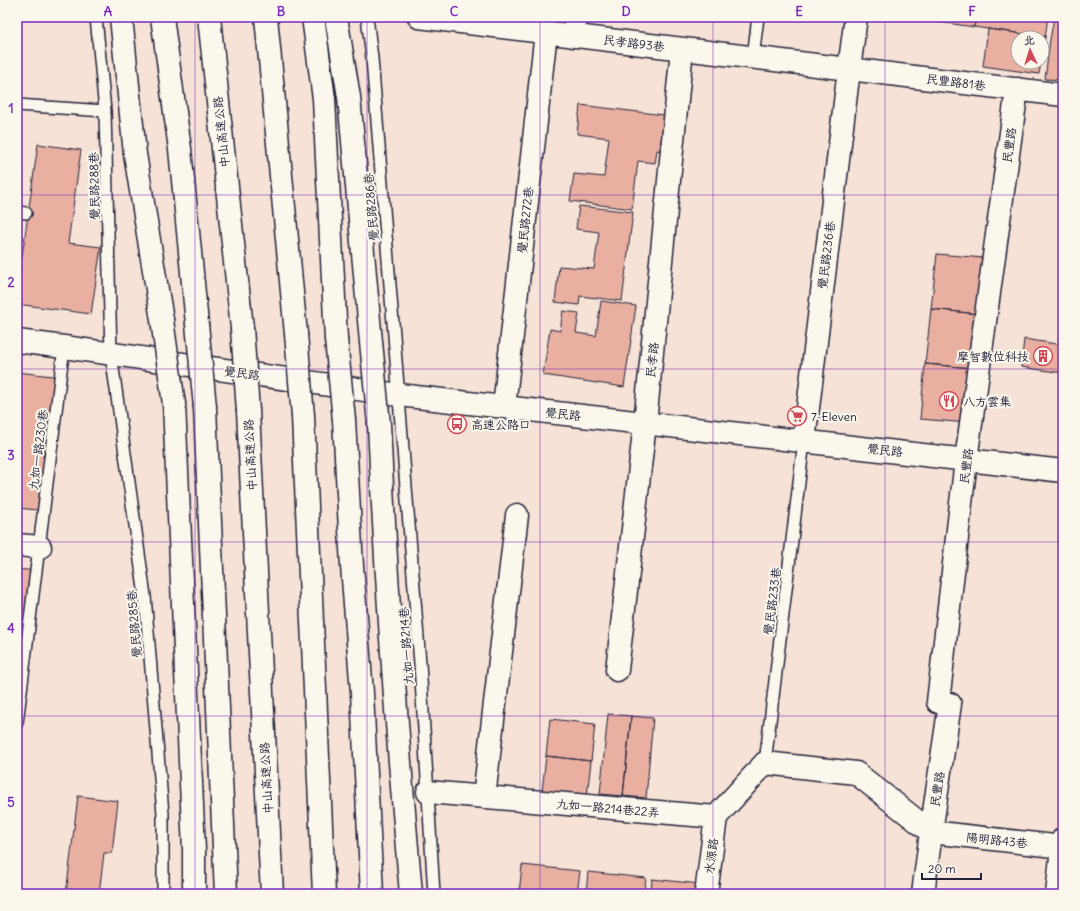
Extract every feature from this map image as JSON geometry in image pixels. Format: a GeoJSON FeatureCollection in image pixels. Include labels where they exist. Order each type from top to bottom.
{"type":"FeatureCollection","features":[{"type":"Feature","properties":{"kind":"main road"},"geometry":{"type":"LineString","coordinates":[[121,17],[136,154],[174,404],[183,580],[194,850],[194,894]]}},
{"type":"Feature","properties":{"kind":"main road"},"geometry":{"type":"LineString","coordinates":[[162,17],[180,149],[205,407],[226,894]]}},
{"type":"Feature","properties":{"kind":"main road","name":"中山高速公路"},"geometry":{"type":"LineString","coordinates":[[209,17],[242,328],[248,411],[272,894]]}},
{"type":"Feature","properties":{"kind":"main road"},"geometry":{"type":"LineString","coordinates":[[266,17],[303,416],[324,894]]}},
{"type":"Feature","properties":{"kind":"main road"},"geometry":{"type":"LineString","coordinates":[[313,17],[324,99],[336,339],[344,420],[352,566],[362,693],[372,894]]}},
{"type":"Feature","properties":{"kind":"main road"},"geometry":{"type":"LineString","coordinates":[[336,17],[349,97],[370,342],[379,424],[390,622],[401,781],[411,894]]}},
{"type":"Feature","properties":{"kind":"main road","name":"民孝路93巷"},"geometry":{"type":"LineString","coordinates":[[419,17],[546,32],[575,26],[682,49],[849,69]]}},
{"type":"Feature","properties":{"kind":"main road","name":"覺民路236巷"},"geometry":{"type":"LineString","coordinates":[[804,441],[856,17]]}},
{"type":"Feature","properties":{"kind":"main road","name":"覺民路272巷"},"geometry":{"type":"LineString","coordinates":[[504,407],[546,32]]}},
{"type":"Feature","properties":{"kind":"main road","name":"民孝路"},"geometry":{"type":"LineString","coordinates":[[617,670],[645,423],[682,49]]}},
{"type":"Feature","properties":{"kind":"main road","name":"民豐路81巷"},"geometry":{"type":"LineString","coordinates":[[849,69],[1063,95]]}},
{"type":"Feature","properties":{"kind":"main road","name":"民豐路"},"geometry":{"type":"LineString","coordinates":[[931,832],[950,704],[938,702],[966,460],[1016,89]]}},
{"type":"Feature","properties":{"kind":"main road","name":"覺民路"},"geometry":{"type":"LineString","coordinates":[[17,341],[399,395],[1063,470]]}},
{"type":"Feature","properties":{"kind":"main road"},"geometry":{"type":"LineString","coordinates":[[484,797],[517,515]]}},
{"type":"Feature","properties":{"kind":"main road"},"geometry":{"type":"LineString","coordinates":[[17,545],[40,547]]}},
{"type":"Feature","properties":{"kind":"main road"},"geometry":{"type":"LineString","coordinates":[[716,817],[765,763],[856,773],[931,832],[923,894]]}},
{"type":"Feature","properties":{"kind":"main road","name":"九如一路214巷22弄"},"geometry":{"type":"LineString","coordinates":[[428,792],[716,817]]}},
{"type":"Feature","properties":{"kind":"main road","name":"水源路"},"geometry":{"type":"LineString","coordinates":[[706,894],[716,817]]}},
{"type":"Feature","properties":{"kind":"main road","name":"陽明路43巷"},"geometry":{"type":"LineString","coordinates":[[931,832],[1063,844]]}},
{"type":"Feature","properties":{"kind":"main road"},"geometry":{"type":"LineString","coordinates":[[1057,894],[1063,844]]}},
{"type":"Feature","properties":{"kind":"lane","name":"覺民路288巷"},"geometry":{"type":"LineString","coordinates":[[96,17],[105,111],[111,354]]}},
{"type":"Feature","properties":{"kind":"lane","name":"覺民路286巷"},"geometry":{"type":"LineString","coordinates":[[367,17],[372,58],[399,395]]}},
{"type":"Feature","properties":{"kind":"lane"},"geometry":{"type":"LineString","coordinates":[[754,58],[758,17]]}},
{"type":"Feature","properties":{"kind":"lane"},"geometry":{"type":"LineString","coordinates":[[17,105],[105,111]]}},
{"type":"Feature","properties":{"kind":"lane","name":"九如一路230巷"},"geometry":{"type":"LineString","coordinates":[[17,723],[64,347]]}},
{"type":"Feature","properties":{"kind":"lane","name":"覺民路285巷"},"geometry":{"type":"LineString","coordinates":[[111,354],[145,596],[162,814],[163,894]]}},
{"type":"Feature","properties":{"kind":"lane","name":"九如一路214巷"},"geometry":{"type":"LineString","coordinates":[[399,395],[420,663],[434,894]]}},
{"type":"Feature","properties":{"kind":"lane","name":"覺民路233巷"},"geometry":{"type":"LineString","coordinates":[[765,763],[804,441]]}},
{"type":"Feature","properties":{"kind":"building"},"geometry":{"type":"Polygon","coordinates":[[[918,17],[976,17],[974,27],[918,19],[918,17]]]}},
{"type":"Feature","properties":{"kind":"building"},"geometry":{"type":"Polygon","coordinates":[[[976,17],[1048,17],[1046,30],[1010,30],[1010,32],[974,27],[976,17]]]}},
{"type":"Feature","properties":{"kind":"building"},"geometry":{"type":"Polygon","coordinates":[[[1054,17],[1063,17],[1063,80],[1045,79],[1046,70],[1050,70],[1050,40],[1054,17]]]}},
{"type":"Feature","properties":{"kind":"building"},"geometry":{"type":"Polygon","coordinates":[[[988,29],[1010,32],[1010,70],[983,66],[988,29]]]}},
{"type":"Feature","properties":{"kind":"building"},"geometry":{"type":"Polygon","coordinates":[[[1011,70],[1040,70],[1039,74],[1011,70]]]}},
{"type":"Feature","properties":{"kind":"building"},"geometry":{"type":"Polygon","coordinates":[[[580,105],[664,115],[660,151],[657,150],[655,163],[638,161],[632,209],[570,201],[574,174],[604,177],[609,138],[577,134],[580,105]]]}},
{"type":"Feature","properties":{"kind":"building"},"geometry":{"type":"Polygon","coordinates":[[[38,144],[81,150],[68,243],[101,247],[91,314],[17,304],[17,292],[38,144]]]}},
{"type":"Feature","properties":{"kind":"building"},"geometry":{"type":"Polygon","coordinates":[[[579,206],[633,212],[622,301],[580,296],[579,305],[555,302],[559,266],[594,269],[599,232],[576,229],[579,206]]]}},
{"type":"Feature","properties":{"kind":"building"},"geometry":{"type":"Polygon","coordinates":[[[937,254],[984,258],[978,314],[931,309],[937,254]]]}},
{"type":"Feature","properties":{"kind":"building"},"geometry":{"type":"Polygon","coordinates":[[[601,301],[636,306],[624,387],[543,375],[550,329],[560,331],[563,311],[579,313],[576,333],[596,336],[601,301]]]}},
{"type":"Feature","properties":{"kind":"building"},"geometry":{"type":"Polygon","coordinates":[[[931,309],[978,314],[973,368],[925,364],[931,309]]]}},
{"type":"Feature","properties":{"kind":"building","name":"摩智數位科技"},"geometry":{"type":"Polygon","coordinates":[[[1024,339],[1063,345],[1063,373],[1021,367],[1024,339]]]}},
{"type":"Feature","properties":{"kind":"building"},"geometry":{"type":"Polygon","coordinates":[[[925,364],[973,368],[968,423],[920,419],[925,364]]]}},
{"type":"Feature","properties":{"kind":"building"},"geometry":{"type":"Polygon","coordinates":[[[17,372],[61,377],[55,437],[45,436],[43,458],[52,459],[47,511],[17,508],[17,372]]]}},
{"type":"Feature","properties":{"kind":"building"},"geometry":{"type":"Polygon","coordinates":[[[17,569],[37,571],[32,620],[17,619],[17,569]]]}},
{"type":"Feature","properties":{"kind":"building"},"geometry":{"type":"Polygon","coordinates":[[[608,714],[631,716],[623,796],[600,794],[608,714]]]}},
{"type":"Feature","properties":{"kind":"building"},"geometry":{"type":"Polygon","coordinates":[[[631,716],[653,718],[646,798],[623,796],[631,716]]]}},
{"type":"Feature","properties":{"kind":"building"},"geometry":{"type":"Polygon","coordinates":[[[550,719],[595,724],[591,761],[546,756],[550,719]]]}},
{"type":"Feature","properties":{"kind":"building"},"geometry":{"type":"Polygon","coordinates":[[[546,756],[591,761],[587,797],[542,792],[546,756]]]}},
{"type":"Feature","properties":{"kind":"building"},"geometry":{"type":"Polygon","coordinates":[[[78,796],[118,801],[112,853],[104,853],[99,894],[66,894],[78,796]]]}},
{"type":"Feature","properties":{"kind":"building"},"geometry":{"type":"Polygon","coordinates":[[[522,865],[580,871],[577,894],[519,894],[522,865]]]}},
{"type":"Feature","properties":{"kind":"building"},"geometry":{"type":"Polygon","coordinates":[[[588,872],[646,878],[644,894],[586,894],[588,872]]]}},
{"type":"Feature","properties":{"kind":"building"},"geometry":{"type":"Polygon","coordinates":[[[652,879],[710,885],[709,894],[651,894],[652,879]]]}},
{"type":"Feature","properties":{"kind":"place","name":"摩智數位科技"},"geometry":{"type":"Point","coordinates":[1043,356]}},
{"type":"Feature","properties":{"kind":"place","name":"八方雲集"},"geometry":{"type":"Point","coordinates":[949,401]}},
{"type":"Feature","properties":{"kind":"place","name":"7-Eleven"},"geometry":{"type":"Point","coordinates":[797,416]}},
{"type":"Feature","properties":{"kind":"place","name":"高速公路口"},"geometry":{"type":"Point","coordinates":[457,424]}}]}
